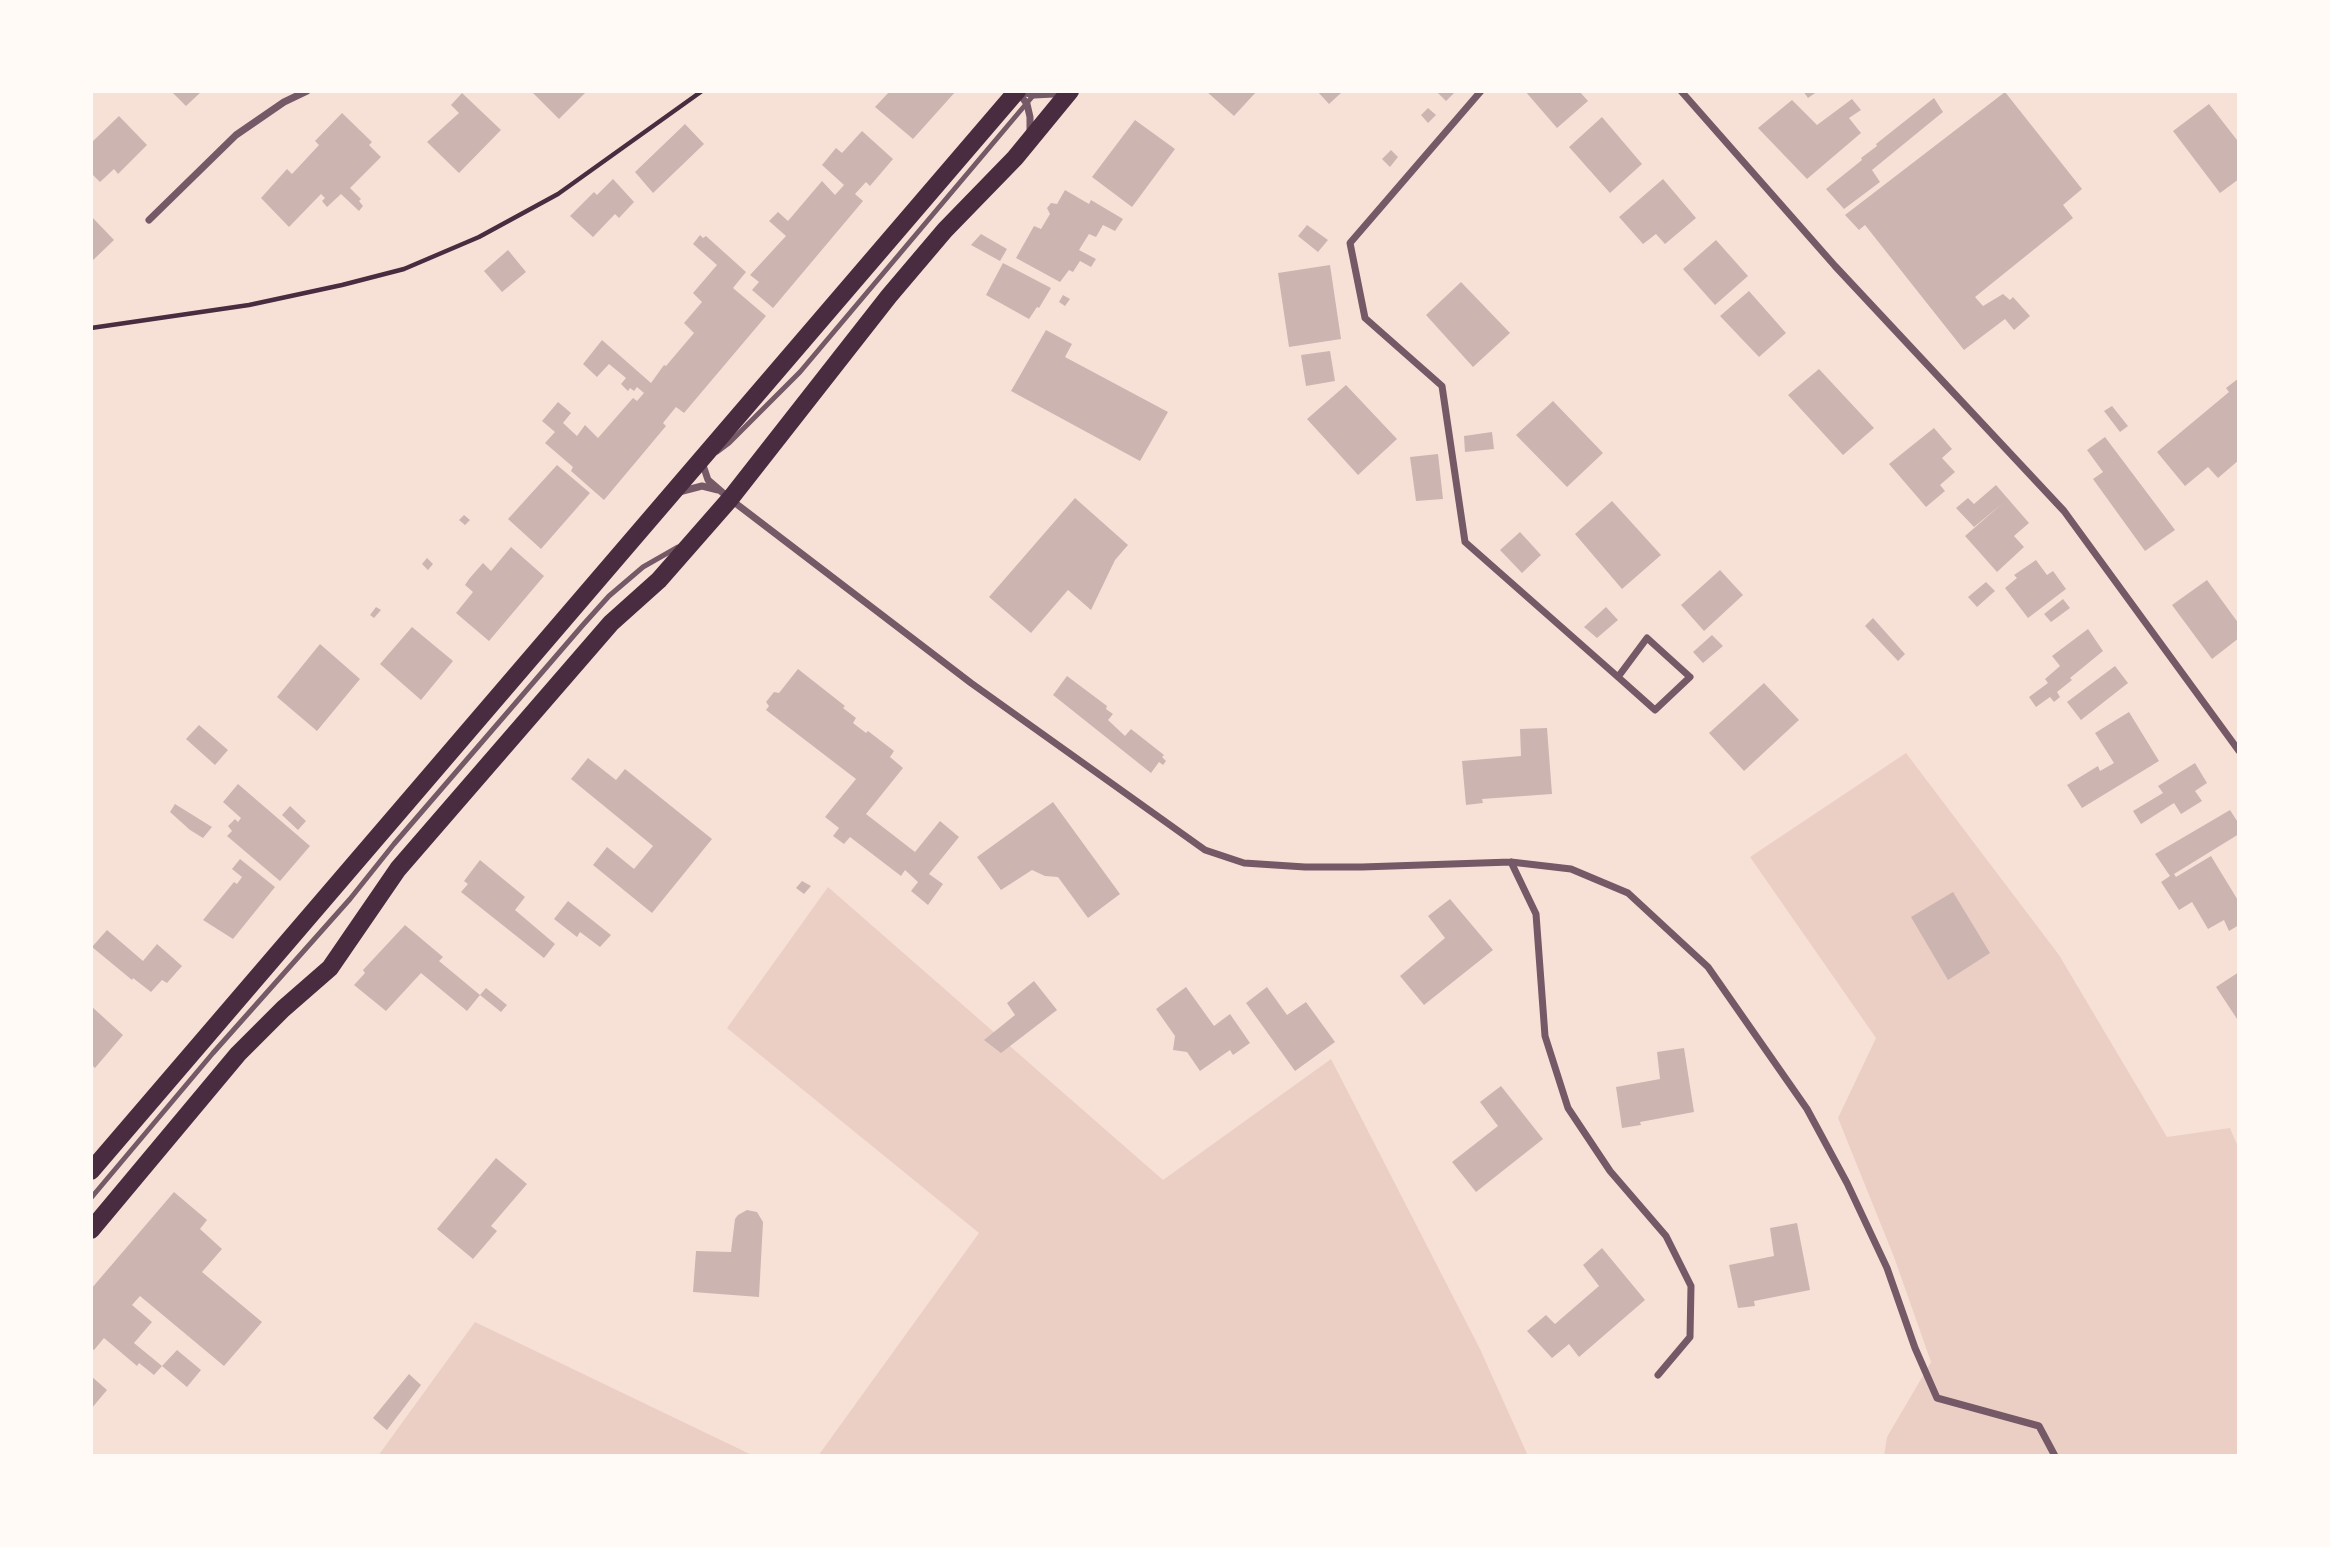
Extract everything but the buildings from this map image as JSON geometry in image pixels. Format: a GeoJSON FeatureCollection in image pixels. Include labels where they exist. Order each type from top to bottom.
{"type":"FeatureCollection","features":[{"type":"Feature","properties":{"kind":"main road"},"geometry":{"type":"LineString","coordinates":[[91,1230],[238,1054],[330,968],[407,859],[611,623],[659,580],[696,537],[724,494],[889,296],[945,230],[1030,140],[1070,91]]}},
{"type":"Feature","properties":{"kind":"main road"},"geometry":{"type":"LineString","coordinates":[[91,1171],[672,495],[1025,94]]}},
{"type":"Feature","properties":{"kind":"street"},"geometry":{"type":"LineString","coordinates":[[149,220],[236,135],[284,102],[307,91]]}},
{"type":"Feature","properties":{"kind":"street"},"geometry":{"type":"LineString","coordinates":[[1030,140],[1030,117],[1025,94],[1054,94],[1060,91]]}},
{"type":"Feature","properties":{"kind":"street"},"geometry":{"type":"LineString","coordinates":[[1481,91],[1350,243],[1364,318],[1442,386],[1465,542],[1655,710],[1690,677],[1647,638],[1618,677]]}},
{"type":"Feature","properties":{"kind":"street"},"geometry":{"type":"LineString","coordinates":[[1681,91],[1835,266],[2064,511],[2239,751]]}},
{"type":"Feature","properties":{"kind":"street"},"geometry":{"type":"LineString","coordinates":[[702,461],[708,480],[724,494],[971,683],[1205,850],[1244,863],[1305,867],[1511,862],[1571,869],[1628,893],[1708,967],[1807,1109],[1847,1183],[1887,1268],[1914,1348],[1937,1398],[2039,1426],[2051,1445],[2054,1456]]}},
{"type":"Feature","properties":{"kind":"street"},"geometry":{"type":"LineString","coordinates":[[672,495],[702,486],[724,494]]}},
{"type":"Feature","properties":{"kind":"street"},"geometry":{"type":"LineString","coordinates":[[1511,862],[1536,914],[1545,1036],[1568,1108],[1610,1171],[1666,1236],[1691,1286],[1690,1337],[1658,1375]]}},
{"type":"Feature","properties":{"kind":"lane"},"geometry":{"type":"LineString","coordinates":[[91,1198],[609,596],[643,567],[696,537]]}},
{"type":"Feature","properties":{"kind":"path"},"geometry":{"type":"LineString","coordinates":[[91,328],[249,305],[404,269],[479,237],[558,194],[702,91]]}},
{"type":"Feature","properties":{"kind":"shaded area"},"geometry":{"type":"Polygon","coordinates":[[[1906,753],[2059,955],[2167,1137],[2230,1128],[2239,1149],[2239,1456],[1884,1456],[1887,1437],[1931,1362],[1894,1257],[1838,1118],[1876,1038],[1750,857],[1906,753]]]}},
{"type":"Feature","properties":{"kind":"shaded area"},"geometry":{"type":"Polygon","coordinates":[[[828,887],[1163,1180],[1331,1059],[1480,1349],[1528,1456],[818,1456],[979,1233],[727,1028],[828,887]]]}},
{"type":"Feature","properties":{"kind":"shaded area"},"geometry":{"type":"Polygon","coordinates":[[[475,1322],[754,1456],[378,1456],[475,1322]]]}}]}
